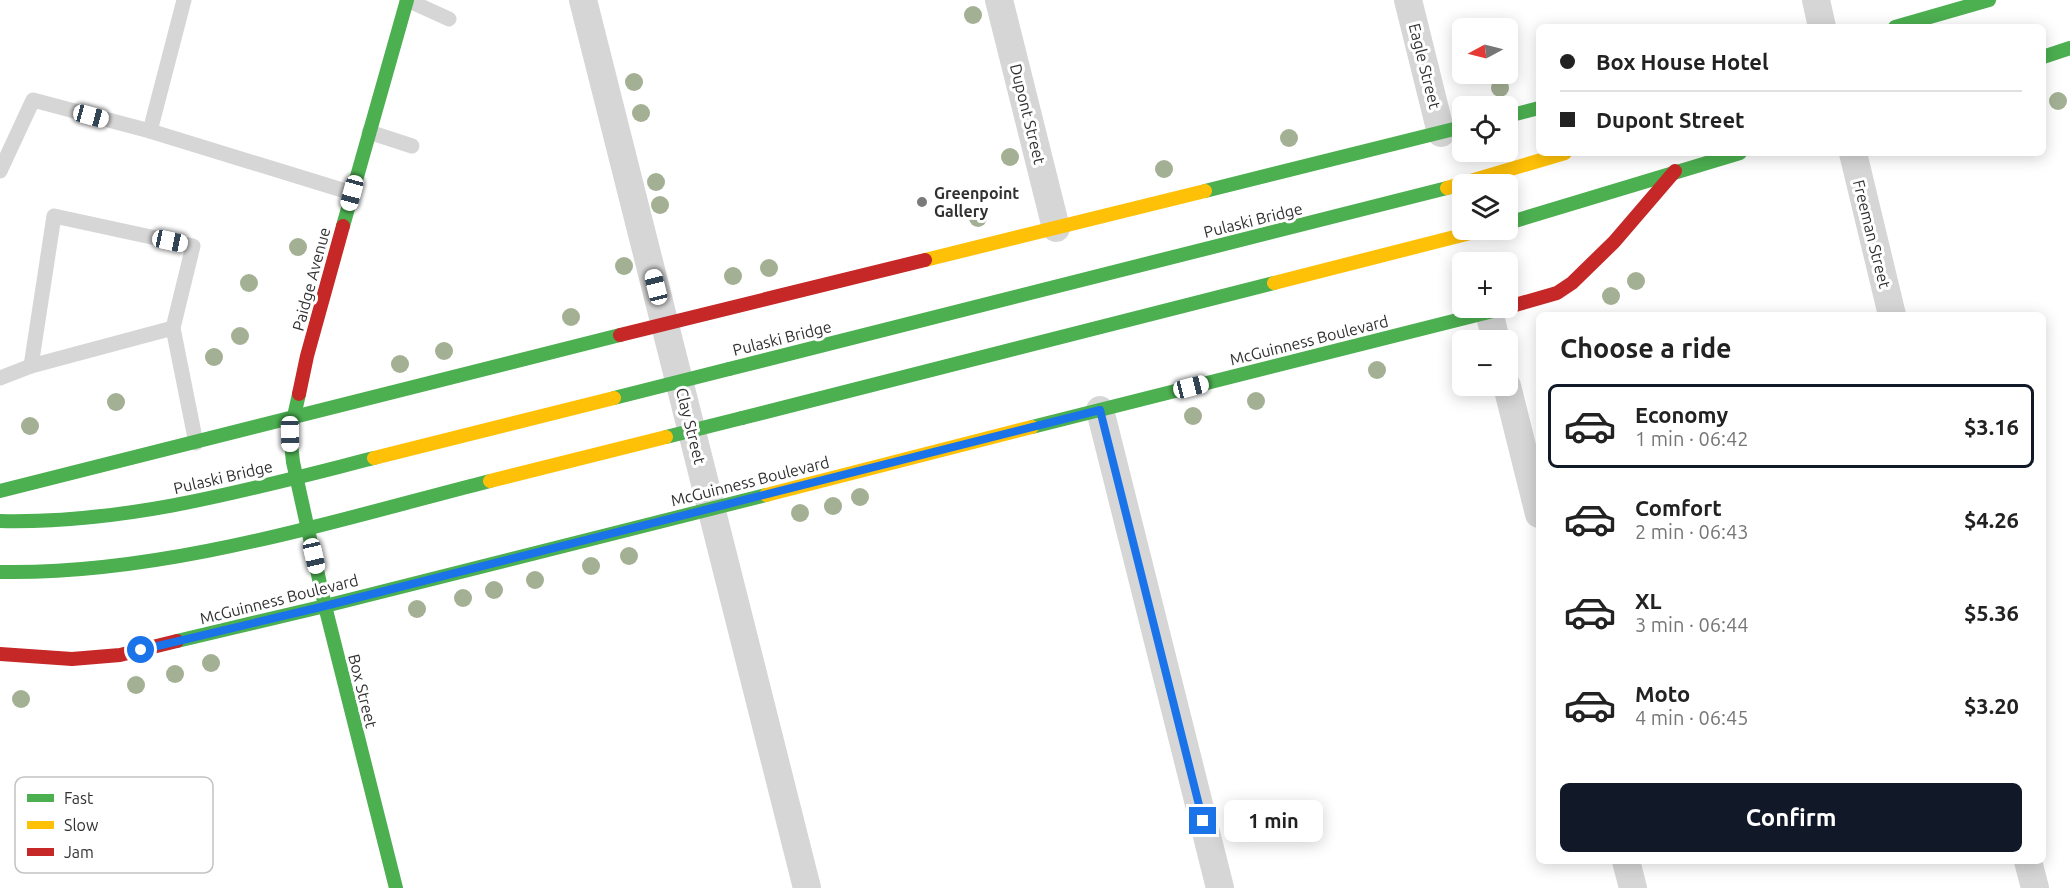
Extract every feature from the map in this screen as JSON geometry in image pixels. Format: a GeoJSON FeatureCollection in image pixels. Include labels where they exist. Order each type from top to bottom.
{"type":"FeatureCollection","features":[{"type":"Feature","properties":{"kind":"street","name":"Paidge Avenue"},"geometry":{"type":"LineString","coordinates":[[301,501],[290,448],[292,418],[307,356],[407,0]]}},
{"type":"Feature","properties":{"kind":"street","name":"Clay Street"},"geometry":{"type":"LineString","coordinates":[[583,0],[807,888]]}},
{"type":"Feature","properties":{"kind":"street","name":"Dupont Street"},"geometry":{"type":"LineString","coordinates":[[999,0],[1056,228]]}},
{"type":"Feature","properties":{"kind":"street","name":"Eagle Street"},"geometry":{"type":"LineString","coordinates":[[1408,0],[1452,130]]}},
{"type":"Feature","properties":{"kind":"street"},"geometry":{"type":"LineString","coordinates":[[1816,0],[1821,24]]}},
{"type":"Feature","properties":{"kind":"street"},"geometry":{"type":"LineString","coordinates":[[1905,24],[1989,0]]}},
{"type":"Feature","properties":{"kind":"street"},"geometry":{"type":"LineString","coordinates":[[2046,56],[2070,48]]}},
{"type":"Feature","properties":{"kind":"street"},"geometry":{"type":"LineString","coordinates":[[1518,113],[1536,109]]}},
{"type":"Feature","properties":{"kind":"street"},"geometry":{"type":"LineString","coordinates":[[0,491],[1452,130]]}},
{"type":"Feature","properties":{"kind":"street","name":"Pulaski Bridge"},"geometry":{"type":"LineString","coordinates":[[0,520],[60,520],[119,514],[220,496],[1433,192],[1555,156]]}},
{"type":"Feature","properties":{"kind":"street"},"geometry":{"type":"LineString","coordinates":[[1518,220],[1729,156]]}},
{"type":"Feature","properties":{"kind":"street","name":"Freeman Street"},"geometry":{"type":"LineString","coordinates":[[1854,156],[1891,312]]}},
{"type":"Feature","properties":{"kind":"street","name":"McGuinness Boulevard"},"geometry":{"type":"LineString","coordinates":[[1518,304],[1557,293],[1572,283],[1597,261],[1675,171]]}},
{"type":"Feature","properties":{"kind":"street"},"geometry":{"type":"LineString","coordinates":[[0,572],[70,570],[184,555],[243,543],[1452,238]]}},
{"type":"Feature","properties":{"kind":"street","name":"McGuinness Boulevard"},"geometry":{"type":"LineString","coordinates":[[0,654],[72,659],[120,655],[325,606],[1465,318]]}},
{"type":"Feature","properties":{"kind":"street"},"geometry":{"type":"LineString","coordinates":[[1510,396],[1536,502]]}},
{"type":"Feature","properties":{"kind":"street"},"geometry":{"type":"LineString","coordinates":[[1100,410],[1220,888]]}},
{"type":"Feature","properties":{"kind":"street","name":"Box Street"},"geometry":{"type":"LineString","coordinates":[[301,501],[396,888]]}},
{"type":"Feature","properties":{"kind":"street"},"geometry":{"type":"LineString","coordinates":[[1627,864],[1633,888]]}},
{"type":"Feature","properties":{"kind":"street"},"geometry":{"type":"LineString","coordinates":[[2029,864],[2035,888]]}},
{"type":"Feature","properties":{"kind":"lane"},"geometry":{"type":"LineString","coordinates":[[150,131],[184,0]]}},
{"type":"Feature","properties":{"kind":"lane"},"geometry":{"type":"LineString","coordinates":[[407,0],[449,19]]}},
{"type":"Feature","properties":{"kind":"lane"},"geometry":{"type":"LineString","coordinates":[[0,171],[33,100],[150,131],[352,193]]}},
{"type":"Feature","properties":{"kind":"lane"},"geometry":{"type":"LineString","coordinates":[[369,132],[412,146]]}},
{"type":"Feature","properties":{"kind":"lane"},"geometry":{"type":"LineString","coordinates":[[32,366],[54,216],[193,246],[173,328],[196,443]]}},
{"type":"Feature","properties":{"kind":"lane"},"geometry":{"type":"LineString","coordinates":[[0,378],[32,366],[173,328]]}},
{"type":"Feature","properties":{"kind":"traffic: fast"},"geometry":{"type":"LineString","coordinates":[[343,226],[407,0]]}},
{"type":"Feature","properties":{"kind":"traffic: fast"},"geometry":{"type":"LineString","coordinates":[[1905,24],[1989,0]]}},
{"type":"Feature","properties":{"kind":"traffic: fast"},"geometry":{"type":"LineString","coordinates":[[2046,56],[2070,48]]}},
{"type":"Feature","properties":{"kind":"traffic: fast"},"geometry":{"type":"LineString","coordinates":[[1518,113],[1536,109]]}},
{"type":"Feature","properties":{"kind":"traffic: fast"},"geometry":{"type":"LineString","coordinates":[[1205,191],[1452,129]]}},
{"type":"Feature","properties":{"kind":"traffic: fast"},"geometry":{"type":"LineString","coordinates":[[1518,220],[1730,156]]}},
{"type":"Feature","properties":{"kind":"traffic: fast"},"geometry":{"type":"LineString","coordinates":[[729,369],[1447,188]]}},
{"type":"Feature","properties":{"kind":"traffic: fast"},"geometry":{"type":"LineString","coordinates":[[742,418],[1274,283]]}},
{"type":"Feature","properties":{"kind":"traffic: fast"},"geometry":{"type":"LineString","coordinates":[[1032,427],[1465,318]]}},
{"type":"Feature","properties":{"kind":"traffic: fast"},"geometry":{"type":"LineString","coordinates":[[0,491],[620,335]]}},
{"type":"Feature","properties":{"kind":"traffic: fast"},"geometry":{"type":"LineString","coordinates":[[614,398],[729,369]]}},
{"type":"Feature","properties":{"kind":"traffic: fast"},"geometry":{"type":"LineString","coordinates":[[299,394],[290,434],[293,462],[325,606],[396,888]]}},
{"type":"Feature","properties":{"kind":"traffic: fast"},"geometry":{"type":"LineString","coordinates":[[666,437],[742,418]]}},
{"type":"Feature","properties":{"kind":"traffic: fast"},"geometry":{"type":"LineString","coordinates":[[0,521],[95,517],[142,511],[235,492],[374,458]]}},
{"type":"Feature","properties":{"kind":"traffic: fast"},"geometry":{"type":"LineString","coordinates":[[0,572],[61,571],[123,565],[185,555],[309,528],[490,481]]}},
{"type":"Feature","properties":{"kind":"traffic: fast"},"geometry":{"type":"LineString","coordinates":[[177,641],[766,495]]}},
{"type":"Feature","properties":{"kind":"traffic: slow"},"geometry":{"type":"LineString","coordinates":[[1447,188],[1555,156]]}},
{"type":"Feature","properties":{"kind":"traffic: slow"},"geometry":{"type":"LineString","coordinates":[[925,260],[1205,191]]}},
{"type":"Feature","properties":{"kind":"traffic: slow"},"geometry":{"type":"LineString","coordinates":[[1274,283],[1452,238]]}},
{"type":"Feature","properties":{"kind":"traffic: slow"},"geometry":{"type":"LineString","coordinates":[[374,458],[614,398]]}},
{"type":"Feature","properties":{"kind":"traffic: slow"},"geometry":{"type":"LineString","coordinates":[[766,495],[1032,427]]}},
{"type":"Feature","properties":{"kind":"traffic: slow"},"geometry":{"type":"LineString","coordinates":[[490,481],[666,437]]}},
{"type":"Feature","properties":{"kind":"traffic: jam"},"geometry":{"type":"LineString","coordinates":[[1518,304],[1557,293],[1572,283],[1614,242],[1675,171]]}},
{"type":"Feature","properties":{"kind":"traffic: jam"},"geometry":{"type":"LineString","coordinates":[[299,394],[307,356],[343,226]]}},
{"type":"Feature","properties":{"kind":"traffic: jam"},"geometry":{"type":"LineString","coordinates":[[620,335],[925,260]]}},
{"type":"Feature","properties":{"kind":"traffic: jam"},"geometry":{"type":"LineString","coordinates":[[0,654],[72,659],[120,655],[177,641]]}},
{"type":"Feature","properties":{"kind":"place","name":"Greenpoint Gallery"},"geometry":{"type":"Point","coordinates":[922,202]}},
{"type":"Feature","properties":{"kind":"route"},"geometry":{"type":"LineString","coordinates":[[141,650],[325,606],[1100,410],[1203,821]]}}]}
